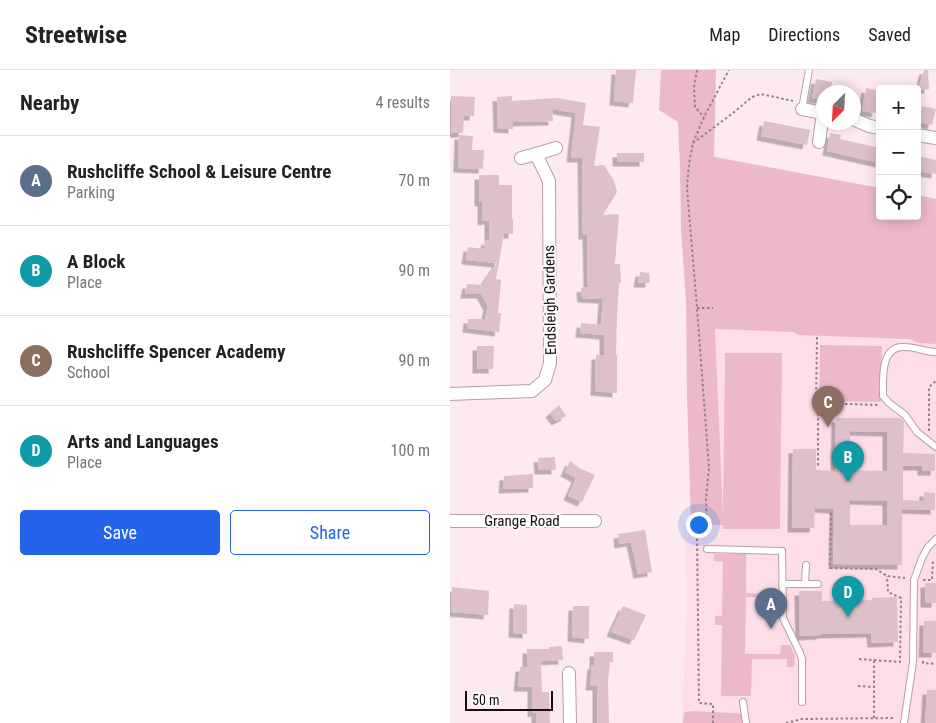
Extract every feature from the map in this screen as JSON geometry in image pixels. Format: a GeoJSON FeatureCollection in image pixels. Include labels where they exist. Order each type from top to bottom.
{"type":"FeatureCollection","features":[{"type":"Feature","properties":{"kind":"street"},"geometry":{"type":"LineString","coordinates":[[802,109],[816,112]]}},
{"type":"Feature","properties":{"kind":"street"},"geometry":{"type":"LineString","coordinates":[[861,122],[876,127]]}},
{"type":"Feature","properties":{"kind":"street"},"geometry":{"type":"LineString","coordinates":[[818,142],[820,130]]}},
{"type":"Feature","properties":{"kind":"street"},"geometry":{"type":"LineString","coordinates":[[921,136],[936,138]]}},
{"type":"Feature","properties":{"kind":"street"},"geometry":{"type":"LineString","coordinates":[[521,158],[556,148]]}},
{"type":"Feature","properties":{"kind":"street","name":"Endsleigh Gardens"},"geometry":{"type":"LineString","coordinates":[[450,394],[532,391],[545,380],[550,363],[549,181],[536,154]]}},
{"type":"Feature","properties":{"kind":"street","name":"Grange Road"},"geometry":{"type":"LineString","coordinates":[[450,521],[595,521]]}},
{"type":"Feature","properties":{"kind":"street"},"geometry":{"type":"LineString","coordinates":[[569,673],[570,723]]}},
{"type":"Feature","properties":{"kind":"lane"},"geometry":{"type":"LineString","coordinates":[[802,109],[809,70]]}},
{"type":"Feature","properties":{"kind":"lane"},"geometry":{"type":"LineString","coordinates":[[936,352],[928,352],[907,346],[891,350],[884,367],[883,396],[889,403],[906,415],[917,432],[936,447]]}},
{"type":"Feature","properties":{"kind":"lane"},"geometry":{"type":"LineString","coordinates":[[905,720],[913,662],[914,580],[922,558],[928,547],[936,539]]}},
{"type":"Feature","properties":{"kind":"lane"},"geometry":{"type":"LineString","coordinates":[[707,549],[782,551],[783,618],[802,660],[802,702]]}},
{"type":"Feature","properties":{"kind":"lane"},"geometry":{"type":"LineString","coordinates":[[805,584],[806,565]]}},
{"type":"Feature","properties":{"kind":"lane"},"geometry":{"type":"LineString","coordinates":[[782,584],[818,584]]}},
{"type":"Feature","properties":{"kind":"lane"},"geometry":{"type":"LineString","coordinates":[[743,702],[746,723]]}},
{"type":"Feature","properties":{"kind":"path"},"geometry":{"type":"LineString","coordinates":[[697,70],[694,87],[695,107],[704,117]]}},
{"type":"Feature","properties":{"kind":"path"},"geometry":{"type":"LineString","coordinates":[[712,723],[713,704],[698,704],[697,533],[707,533],[706,498],[708,468],[687,188],[689,164],[694,143],[704,117],[729,70]]}},
{"type":"Feature","properties":{"kind":"path"},"geometry":{"type":"LineString","coordinates":[[694,143],[752,96],[761,94],[795,101],[802,109]]}},
{"type":"Feature","properties":{"kind":"path"},"geometry":{"type":"LineString","coordinates":[[697,308],[713,308]]}},
{"type":"Feature","properties":{"kind":"path"},"geometry":{"type":"LineString","coordinates":[[817,337],[816,403],[818,404],[818,467]]}},
{"type":"Feature","properties":{"kind":"path"},"geometry":{"type":"LineString","coordinates":[[929,441],[929,388],[936,380]]}},
{"type":"Feature","properties":{"kind":"path"},"geometry":{"type":"LineString","coordinates":[[818,404],[884,405],[889,403]]}},
{"type":"Feature","properties":{"kind":"path"},"geometry":{"type":"LineString","coordinates":[[831,513],[830,568],[876,569],[887,576],[899,577]]}},
{"type":"Feature","properties":{"kind":"path"},"geometry":{"type":"LineString","coordinates":[[922,580],[932,580],[933,558]]}},
{"type":"Feature","properties":{"kind":"path"},"geometry":{"type":"LineString","coordinates":[[859,660],[900,662],[901,598],[888,592],[887,576]]}},
{"type":"Feature","properties":{"kind":"path"},"geometry":{"type":"LineString","coordinates":[[923,654],[923,663],[936,664]]}},
{"type":"Feature","properties":{"kind":"path"},"geometry":{"type":"LineString","coordinates":[[874,660],[874,718]]}},
{"type":"Feature","properties":{"kind":"path"},"geometry":{"type":"LineString","coordinates":[[858,686],[874,687]]}},
{"type":"Feature","properties":{"kind":"path"},"geometry":{"type":"LineString","coordinates":[[786,723],[802,719],[874,718],[905,720]]}},
{"type":"Feature","properties":{"kind":"shaded area"},"geometry":{"type":"Polygon","coordinates":[[[661,70],[716,70],[714,157],[876,187],[876,220],[921,220],[921,196],[936,199],[936,344],[919,343],[909,339],[798,335],[794,332],[715,329],[723,515],[725,353],[782,353],[780,529],[723,529],[723,525],[691,525],[686,300],[681,230],[678,122],[659,110],[661,70]]]}},
{"type":"Feature","properties":{"kind":"shaded area"},"geometry":{"type":"Polygon","coordinates":[[[714,156],[876,187],[876,220],[921,220],[921,196],[936,199],[936,723],[682,723],[687,598],[684,525],[723,525],[715,328],[714,156]]]}},
{"type":"Feature","properties":{"kind":"shaded area"},"geometry":{"type":"Polygon","coordinates":[[[820,345],[882,346],[881,402],[819,401],[820,345]]]}},
{"type":"Feature","properties":{"kind":"shaded area"},"geometry":{"type":"Polygon","coordinates":[[[714,554],[746,554],[746,593],[777,594],[777,597],[746,597],[745,654],[780,654],[781,645],[790,645],[795,656],[794,667],[787,667],[787,659],[752,659],[751,696],[721,696],[722,625],[715,625],[715,616],[722,616],[723,562],[714,561],[714,554]]]}},
{"type":"Feature","properties":{"kind":"shaded area"},"geometry":{"type":"Polygon","coordinates":[[[684,712],[748,714],[745,723],[683,723],[684,712]]]}},
{"type":"Feature","properties":{"kind":"building"},"geometry":{"type":"Polygon","coordinates":[[[616,70],[636,70],[633,103],[614,101],[616,70]]]}},
{"type":"Feature","properties":{"kind":"building"},"geometry":{"type":"Polygon","coordinates":[[[924,70],[928,70],[929,89],[921,90],[920,85],[924,70]]]}},
{"type":"Feature","properties":{"kind":"building"},"geometry":{"type":"Polygon","coordinates":[[[816,79],[832,82],[831,85],[816,85],[816,99],[812,98],[816,79]]]}},
{"type":"Feature","properties":{"kind":"building"},"geometry":{"type":"Polygon","coordinates":[[[866,88],[876,90],[876,113],[862,111],[866,88]]]}},
{"type":"Feature","properties":{"kind":"building"},"geometry":{"type":"Polygon","coordinates":[[[451,96],[475,97],[474,116],[464,116],[463,133],[451,133],[451,96]]]}},
{"type":"Feature","properties":{"kind":"building"},"geometry":{"type":"Polygon","coordinates":[[[512,96],[512,101],[557,98],[586,103],[583,125],[600,127],[594,166],[604,165],[614,181],[617,192],[603,215],[619,214],[615,264],[620,264],[621,283],[619,283],[617,315],[617,393],[595,391],[596,355],[604,355],[604,335],[580,333],[581,323],[601,325],[603,299],[582,298],[581,288],[588,287],[587,235],[583,235],[582,158],[571,158],[576,113],[552,109],[553,121],[513,122],[513,129],[498,128],[497,97],[512,96]]]}},
{"type":"Feature","properties":{"kind":"building"},"geometry":{"type":"Polygon","coordinates":[[[922,106],[936,109],[932,125],[921,122],[922,106]]]}},
{"type":"Feature","properties":{"kind":"building"},"geometry":{"type":"Polygon","coordinates":[[[764,121],[810,130],[807,145],[761,136],[764,121]]]}},
{"type":"Feature","properties":{"kind":"building"},"geometry":{"type":"Polygon","coordinates":[[[830,133],[841,135],[840,139],[876,147],[876,162],[827,151],[830,133]]]}},
{"type":"Feature","properties":{"kind":"building"},"geometry":{"type":"Polygon","coordinates":[[[459,135],[473,136],[472,150],[484,150],[483,169],[458,168],[459,135]]]}},
{"type":"Feature","properties":{"kind":"building"},"geometry":{"type":"Polygon","coordinates":[[[617,153],[644,153],[644,162],[617,162],[617,153]]]}},
{"type":"Feature","properties":{"kind":"building"},"geometry":{"type":"Polygon","coordinates":[[[921,157],[936,160],[936,174],[921,172],[921,157]]]}},
{"type":"Feature","properties":{"kind":"building"},"geometry":{"type":"Polygon","coordinates":[[[479,175],[499,175],[499,185],[512,185],[513,234],[504,234],[496,279],[501,280],[498,313],[501,313],[499,332],[467,328],[468,319],[485,319],[488,306],[481,294],[465,294],[467,284],[482,285],[497,263],[466,260],[468,247],[484,249],[486,240],[489,241],[489,220],[482,221],[482,202],[479,202],[479,175]]]}},
{"type":"Feature","properties":{"kind":"building"},"geometry":{"type":"Polygon","coordinates":[[[640,272],[649,273],[650,283],[638,283],[640,272]]]}},
{"type":"Feature","properties":{"kind":"building"},"geometry":{"type":"Polygon","coordinates":[[[477,346],[494,346],[493,369],[477,369],[477,346]]]}},
{"type":"Feature","properties":{"kind":"building"},"geometry":{"type":"Polygon","coordinates":[[[559,405],[566,416],[556,421],[550,413],[559,405]]]}},
{"type":"Feature","properties":{"kind":"building"},"geometry":{"type":"Polygon","coordinates":[[[836,418],[901,418],[904,422],[903,453],[935,454],[935,471],[922,471],[922,466],[903,466],[903,500],[923,501],[924,492],[935,493],[935,510],[902,509],[902,565],[833,564],[834,509],[815,508],[814,528],[792,528],[793,449],[816,449],[816,470],[835,471],[836,418]],[[850,431],[850,470],[887,471],[887,432],[850,431]],[[850,500],[850,525],[887,525],[887,501],[850,500]]]}},
{"type":"Feature","properties":{"kind":"building"},"geometry":{"type":"Polygon","coordinates":[[[555,457],[556,470],[539,470],[538,458],[555,457]]]}},
{"type":"Feature","properties":{"kind":"building"},"geometry":{"type":"Polygon","coordinates":[[[570,461],[579,468],[595,475],[582,502],[568,496],[576,478],[565,472],[570,461]]]}},
{"type":"Feature","properties":{"kind":"building"},"geometry":{"type":"Polygon","coordinates":[[[533,474],[533,488],[503,489],[504,476],[533,474]]]}},
{"type":"Feature","properties":{"kind":"building"},"geometry":{"type":"Polygon","coordinates":[[[645,530],[652,572],[638,574],[631,542],[619,544],[618,534],[645,530]]]}},
{"type":"Feature","properties":{"kind":"building"},"geometry":{"type":"Polygon","coordinates":[[[925,583],[936,583],[936,603],[925,603],[925,583]]]}},
{"type":"Feature","properties":{"kind":"building"},"geometry":{"type":"Polygon","coordinates":[[[452,587],[489,591],[488,615],[451,612],[452,587]]]}},
{"type":"Feature","properties":{"kind":"building"},"geometry":{"type":"Polygon","coordinates":[[[799,591],[822,591],[822,601],[872,600],[872,598],[897,597],[898,642],[872,643],[871,633],[800,636],[799,591]]]}},
{"type":"Feature","properties":{"kind":"building"},"geometry":{"type":"Polygon","coordinates":[[[514,604],[527,605],[527,634],[513,633],[514,604]]]}},
{"type":"Feature","properties":{"kind":"building"},"geometry":{"type":"Polygon","coordinates":[[[573,606],[589,606],[589,639],[572,637],[573,606]]]}},
{"type":"Feature","properties":{"kind":"building"},"geometry":{"type":"Polygon","coordinates":[[[623,606],[646,615],[634,640],[611,632],[623,606]]]}},
{"type":"Feature","properties":{"kind":"building"},"geometry":{"type":"Polygon","coordinates":[[[924,621],[936,621],[936,653],[923,653],[924,621]]]}},
{"type":"Feature","properties":{"kind":"building"},"geometry":{"type":"Polygon","coordinates":[[[562,646],[563,660],[541,661],[542,692],[549,692],[550,723],[536,723],[536,712],[532,713],[532,687],[518,687],[520,667],[527,667],[527,649],[549,649],[549,647],[562,646]]]}},
{"type":"Feature","properties":{"kind":"building"},"geometry":{"type":"Polygon","coordinates":[[[594,652],[613,652],[613,662],[610,662],[608,682],[609,723],[597,723],[597,686],[590,686],[592,665],[594,665],[594,652]]]}},
{"type":"Feature","properties":{"kind":"building"},"geometry":{"type":"Polygon","coordinates":[[[927,690],[936,690],[936,723],[925,723],[927,690]]]}},
{"type":"Feature","properties":{"kind":"place","name":"Rushcliffe Spencer Academy"},"geometry":{"type":"Point","coordinates":[828,427]}},
{"type":"Feature","properties":{"kind":"place","name":"A Block"},"geometry":{"type":"Point","coordinates":[848,482]}},
{"type":"Feature","properties":{"kind":"place","name":"Arts and Languages"},"geometry":{"type":"Point","coordinates":[848,617]}},
{"type":"Feature","properties":{"kind":"place","name":"Rushcliffe School & Leisure Centre"},"geometry":{"type":"Point","coordinates":[771,629]}}]}
